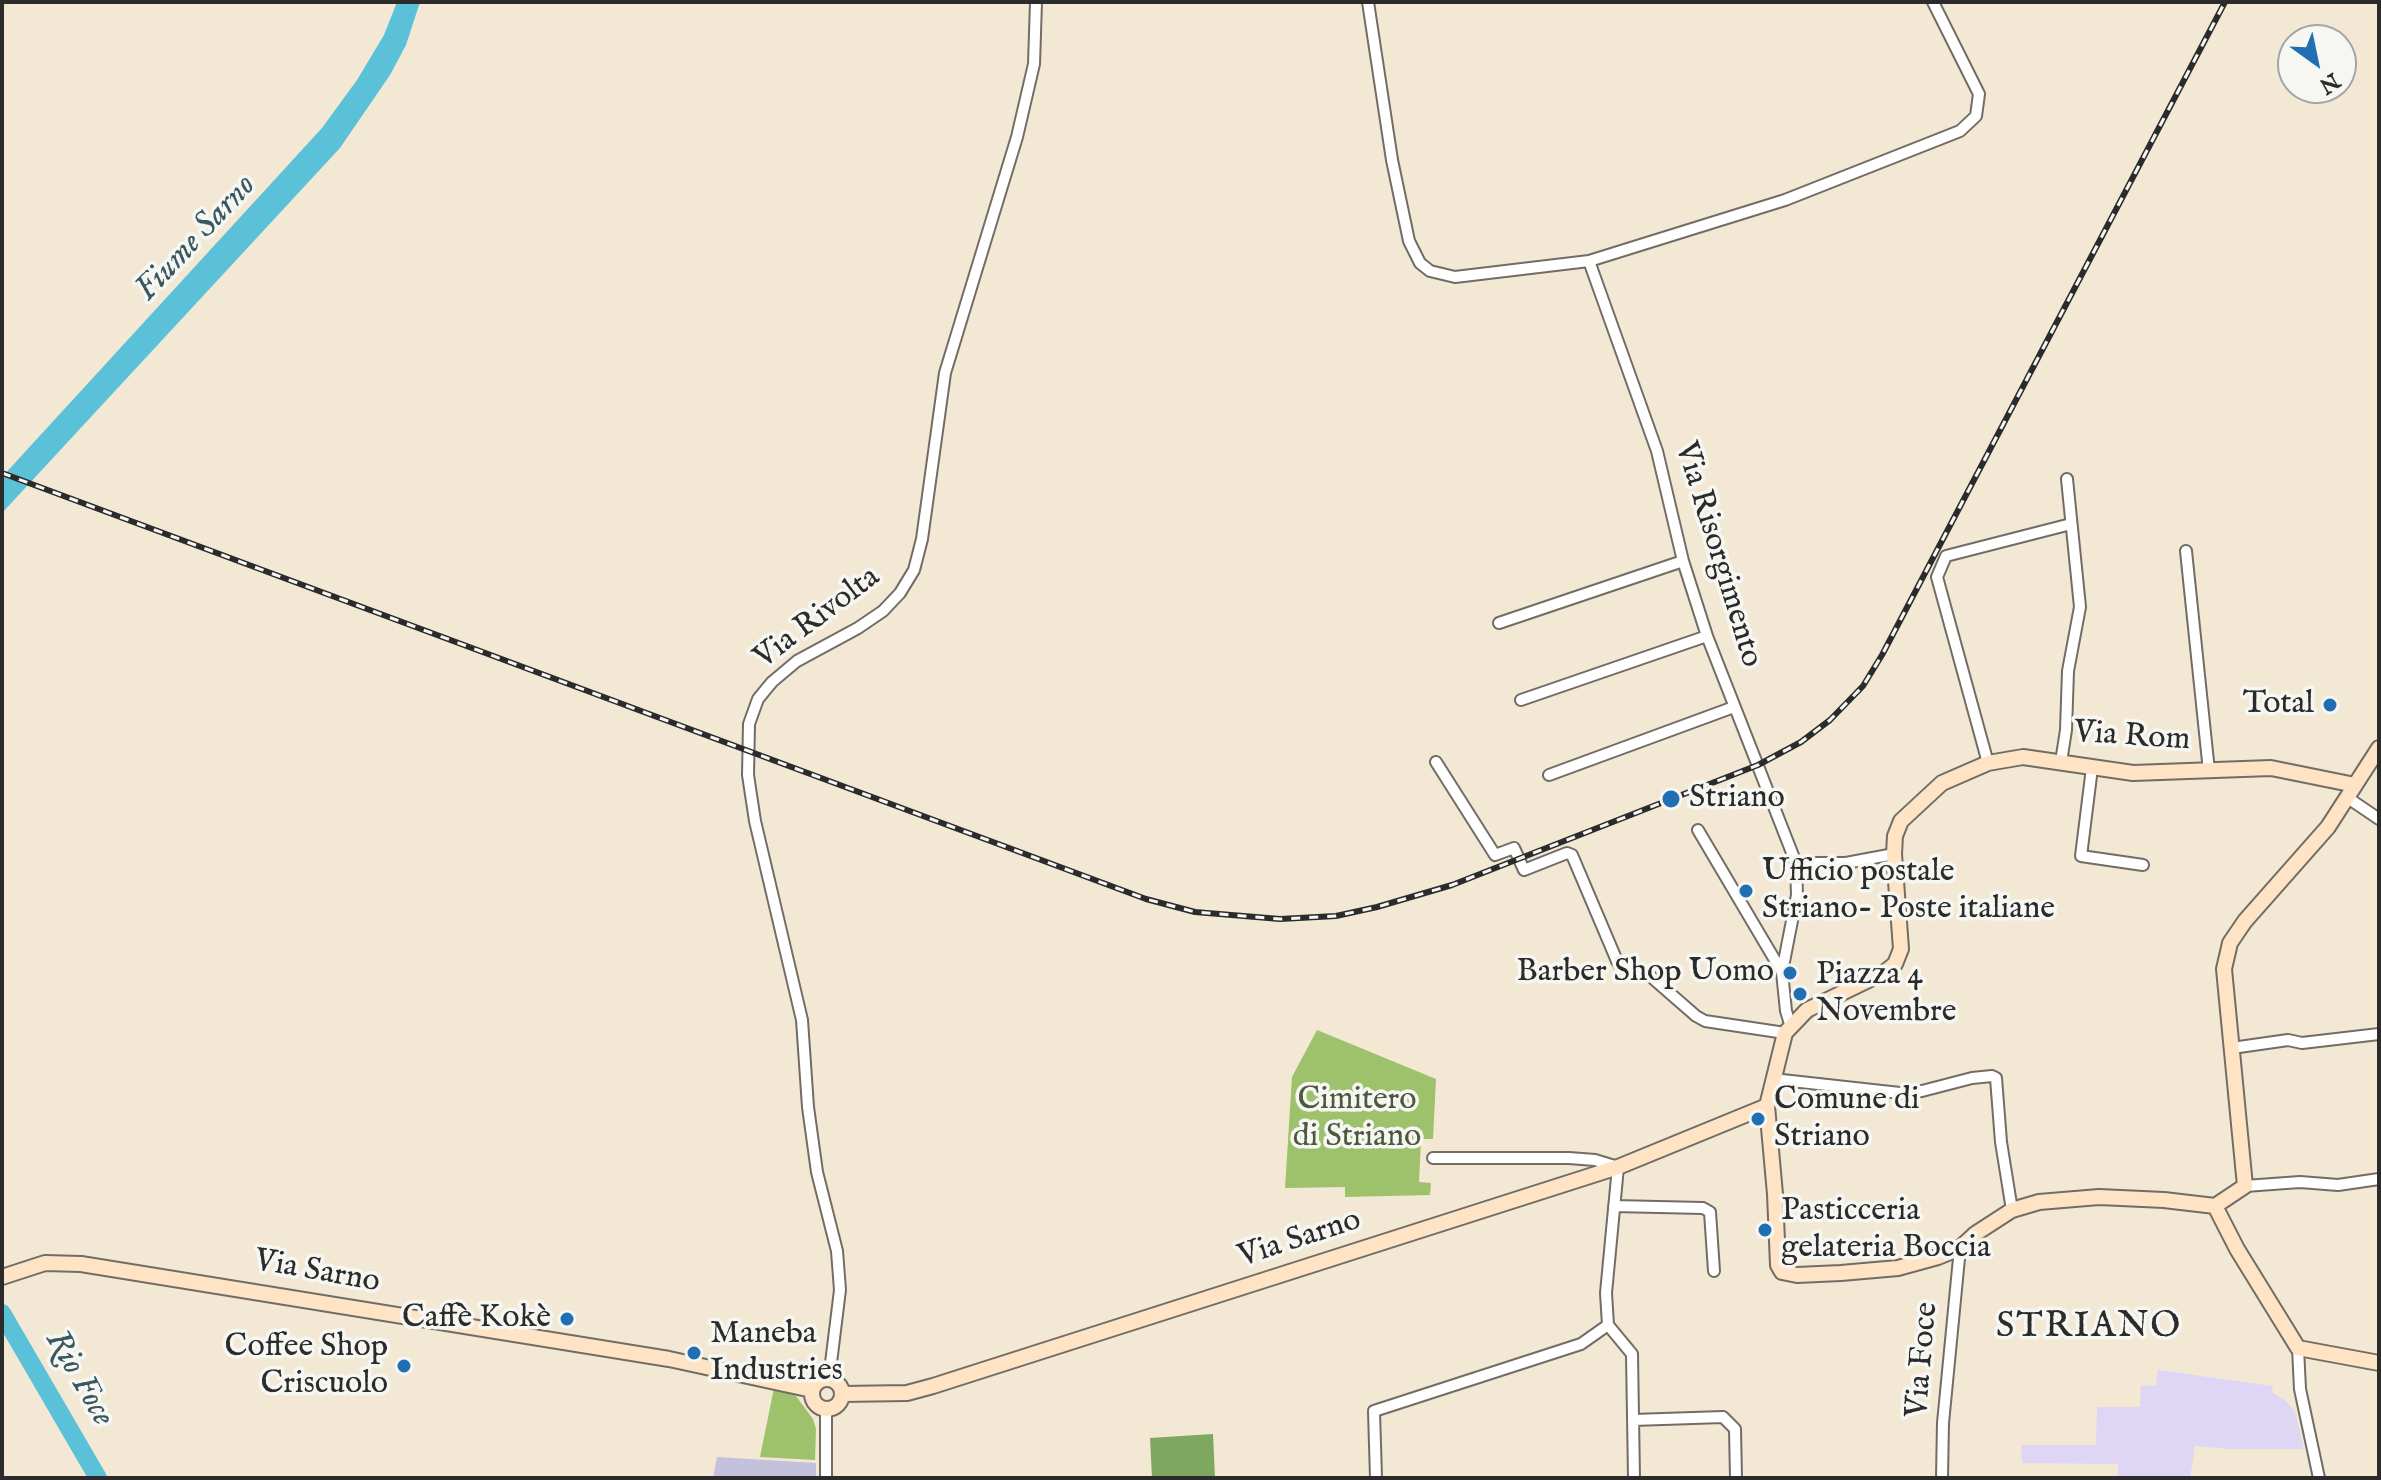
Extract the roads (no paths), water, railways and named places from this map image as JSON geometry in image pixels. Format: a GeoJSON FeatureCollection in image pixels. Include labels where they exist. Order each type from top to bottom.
{"type":"FeatureCollection","features":[{"type":"Feature","properties":{"kind":"main road"},"geometry":{"type":"LineString","coordinates":[[1960,1248],[1975,1234],[2012,1210],[2039,1202],[2099,1197],[2215,1206],[2245,1186],[2224,969],[2230,943],[2245,921],[2328,827],[2379,748]]}},
{"type":"Feature","properties":{"kind":"main road","name":"Via Rom"},"geometry":{"type":"LineString","coordinates":[[1894,854],[1895,836],[1901,821],[1942,783],[1988,763],[2023,757],[2133,773],[2271,768],[2351,792]]}},
{"type":"Feature","properties":{"kind":"main road"},"geometry":{"type":"LineString","coordinates":[[1788,1030],[1807,1010],[1885,972],[1895,964],[1901,949],[1894,854]]}},
{"type":"Feature","properties":{"kind":"main road","name":"Via Risorgimento"},"geometry":{"type":"LineString","coordinates":[[1788,1030],[1767,1106],[1778,1265],[1782,1272],[1797,1275],[1898,1268],[1960,1248]]}},
{"type":"Feature","properties":{"kind":"main road","name":"Via Sarno"},"geometry":{"type":"LineString","coordinates":[[842,1394],[907,1393],[933,1386],[1618,1167],[1767,1106]]}},
{"type":"Feature","properties":{"kind":"main road"},"geometry":{"type":"LineString","coordinates":[[2215,1206],[2237,1249],[2298,1348],[2379,1363]]}},
{"type":"Feature","properties":{"kind":"main road","name":"Via Sarno"},"geometry":{"type":"LineString","coordinates":[[2,1277],[45,1263],[81,1264],[669,1359],[812,1390]]}},
{"type":"Feature","properties":{"kind":"main road"},"geometry":{"type":"LineString","coordinates":[[829,1379],[840,1386],[842,1394],[835,1406],[826,1409],[815,1403],[812,1390],[817,1382],[829,1379]]}},
{"type":"Feature","properties":{"kind":"street","name":"Via Rivolta"},"geometry":{"type":"LineString","coordinates":[[829,1379],[840,1290],[837,1251],[817,1172],[808,1107],[802,1020],[755,821],[748,775],[749,724],[758,699],[772,682],[797,661],[883,611],[900,593],[914,570],[922,539],[945,373],[1017,137],[1034,64],[1036,2]]}},
{"type":"Feature","properties":{"kind":"street"},"geometry":{"type":"LineString","coordinates":[[1368,2],[1392,160],[1409,241],[1420,263],[1430,271],[1455,277],[1589,261],[1785,200],[1960,131],[1976,116],[1979,94],[1933,2]]}},
{"type":"Feature","properties":{"kind":"street","name":"Via Risorgimento"},"geometry":{"type":"LineString","coordinates":[[1589,261],[1657,451],[1683,561],[1707,636],[1796,863],[1797,895],[1782,972],[1788,1030]]}},
{"type":"Feature","properties":{"kind":"street"},"geometry":{"type":"LineString","coordinates":[[2061,762],[2066,730],[2068,671],[2080,607],[2067,479]]}},
{"type":"Feature","properties":{"kind":"street"},"geometry":{"type":"LineString","coordinates":[[1988,763],[1937,577],[1946,556],[2071,524]]}},
{"type":"Feature","properties":{"kind":"street"},"geometry":{"type":"LineString","coordinates":[[2186,551],[2209,771]]}},
{"type":"Feature","properties":{"kind":"street"},"geometry":{"type":"LineString","coordinates":[[1499,623],[1683,561]]}},
{"type":"Feature","properties":{"kind":"street"},"geometry":{"type":"LineString","coordinates":[[1521,700],[1707,636]]}},
{"type":"Feature","properties":{"kind":"street"},"geometry":{"type":"LineString","coordinates":[[1549,775],[1734,707]]}},
{"type":"Feature","properties":{"kind":"street"},"geometry":{"type":"LineString","coordinates":[[1436,762],[1495,855],[1514,848],[1524,870],[1567,853],[1572,855],[1623,970],[1649,975],[1705,1021],[1788,1030]]}},
{"type":"Feature","properties":{"kind":"street"},"geometry":{"type":"LineString","coordinates":[[2092,768],[2081,856],[2143,865]]}},
{"type":"Feature","properties":{"kind":"street"},"geometry":{"type":"LineString","coordinates":[[2351,792],[2379,819]]}},
{"type":"Feature","properties":{"kind":"street"},"geometry":{"type":"LineString","coordinates":[[1698,830],[1782,972]]}},
{"type":"Feature","properties":{"kind":"street"},"geometry":{"type":"LineString","coordinates":[[1796,863],[1846,863],[1894,854]]}},
{"type":"Feature","properties":{"kind":"street"},"geometry":{"type":"LineString","coordinates":[[2232,1048],[2288,1040],[2302,1043],[2379,1034]]}},
{"type":"Feature","properties":{"kind":"street"},"geometry":{"type":"LineString","coordinates":[[1773,1079],[1900,1093],[1922,1091],[1972,1078],[1996,1078],[2001,1142],[2012,1210]]}},
{"type":"Feature","properties":{"kind":"street"},"geometry":{"type":"LineString","coordinates":[[1433,1158],[1569,1158],[1595,1160],[1618,1167],[1606,1276],[1608,1325],[1632,1354],[1634,1478]]}},
{"type":"Feature","properties":{"kind":"street"},"geometry":{"type":"LineString","coordinates":[[2245,1186],[2300,1182],[2338,1185],[2379,1179]]}},
{"type":"Feature","properties":{"kind":"street"},"geometry":{"type":"LineString","coordinates":[[1614,1206],[1703,1208],[1710,1212],[1714,1271]]}},
{"type":"Feature","properties":{"kind":"street","name":"Via Foce"},"geometry":{"type":"LineString","coordinates":[[1942,1478],[1943,1423],[1960,1248]]}},
{"type":"Feature","properties":{"kind":"street"},"geometry":{"type":"LineString","coordinates":[[1376,1478],[1374,1411],[1581,1344],[1608,1325]]}},
{"type":"Feature","properties":{"kind":"street"},"geometry":{"type":"LineString","coordinates":[[2298,1348],[2299,1380],[2319,1478]]}},
{"type":"Feature","properties":{"kind":"street"},"geometry":{"type":"LineString","coordinates":[[826,1409],[826,1478]]}},
{"type":"Feature","properties":{"kind":"street"},"geometry":{"type":"LineString","coordinates":[[1633,1420],[1723,1417],[1735,1429],[1736,1478]]}},
{"type":"Feature","properties":{"kind":"water","name":"Fiume Sarno"},"geometry":{"type":"Polygon","coordinates":[[[397,2],[420,2],[406,45],[390,75],[340,148],[2,513],[2,477],[322,128],[357,80],[384,35],[397,2]]]}},
{"type":"Feature","properties":{"kind":"waterway","name":"Rio Foce"},"geometry":{"type":"LineString","coordinates":[[2,1313],[98,1478]]}},
{"type":"Feature","properties":{"kind":"railway"},"geometry":{"type":"LineString","coordinates":[[2,473],[1146,899],[1195,912],[1280,919],[1336,916],[1452,885],[1758,765],[1801,742],[1830,720],[1863,686],[1882,655],[2225,2]]}},
{"type":"Feature","properties":{"kind":"place","name":"Total"},"geometry":{"type":"Point","coordinates":[2330,705]}},
{"type":"Feature","properties":{"kind":"place","name":"Striano"},"geometry":{"type":"Point","coordinates":[1671,799]}},
{"type":"Feature","properties":{"kind":"place","name":"Ufficio postale Striano- Poste italiane"},"geometry":{"type":"Point","coordinates":[1746,891]}},
{"type":"Feature","properties":{"kind":"place","name":"Barber Shop Uomo"},"geometry":{"type":"Point","coordinates":[1790,973]}},
{"type":"Feature","properties":{"kind":"place","name":"Piazza 4 Novembre"},"geometry":{"type":"Point","coordinates":[1800,994]}},
{"type":"Feature","properties":{"kind":"place","name":"Comune di Striano"},"geometry":{"type":"Point","coordinates":[1758,1119]}},
{"type":"Feature","properties":{"kind":"place","name":"Pasticceria gelateria Boccia"},"geometry":{"type":"Point","coordinates":[1765,1230]}},
{"type":"Feature","properties":{"kind":"place","name":"Caffè Kokè"},"geometry":{"type":"Point","coordinates":[567,1319]}},
{"type":"Feature","properties":{"kind":"place","name":"Maneba Industries"},"geometry":{"type":"Point","coordinates":[694,1353]}},
{"type":"Feature","properties":{"kind":"place","name":"Coffee Shop Criscuolo"},"geometry":{"type":"Point","coordinates":[404,1366]}},
{"type":"Feature","properties":{"kind":"district","name":"STRIANO"},"geometry":{"type":"Point","coordinates":[2089,1329]}},
{"type":"Feature","properties":{"kind":"park label","name":"Cimitero di Striano"},"geometry":{"type":"Point","coordinates":[1357,1120]}}]}
